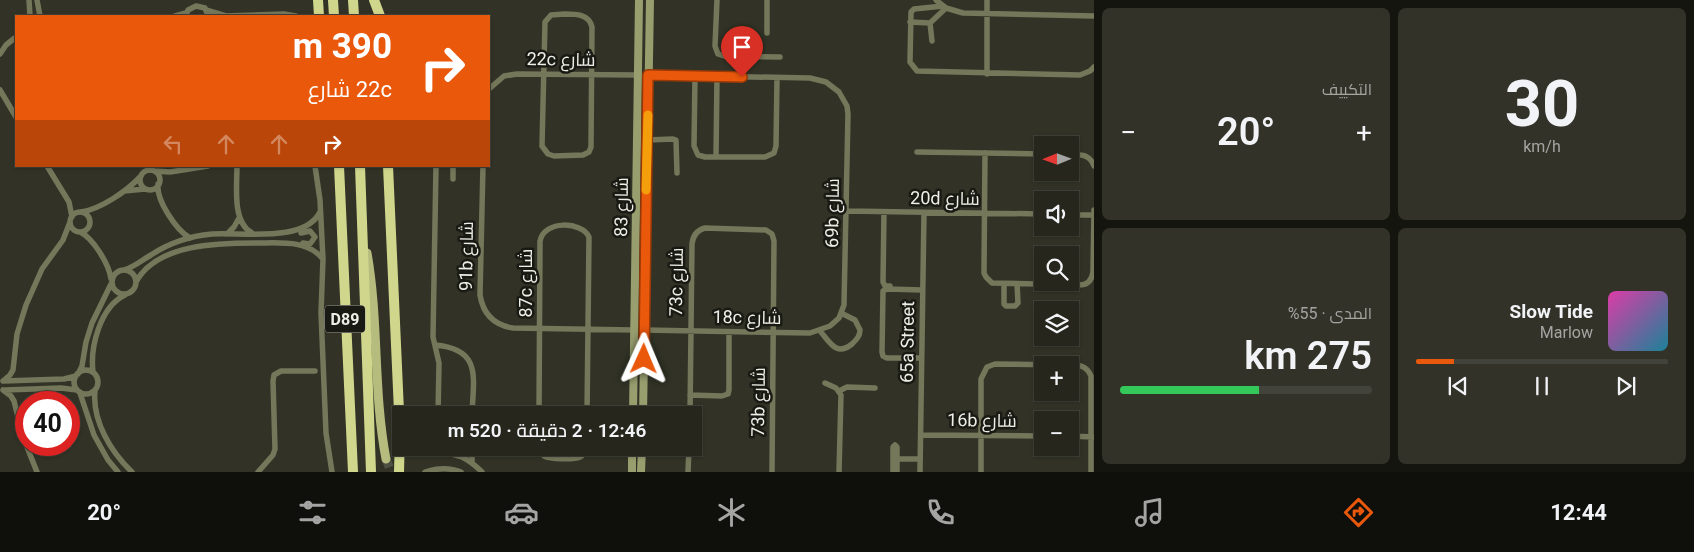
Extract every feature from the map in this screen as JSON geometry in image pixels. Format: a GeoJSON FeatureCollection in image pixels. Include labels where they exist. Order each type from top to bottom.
{"type":"FeatureCollection","features":[{"type":"Feature","properties":{"kind":"highway"},"geometry":{"type":"LineString","coordinates":[[318,0],[320,15]]}},
{"type":"Feature","properties":{"kind":"highway"},"geometry":{"type":"LineString","coordinates":[[333,0],[334,15]]}},
{"type":"Feature","properties":{"kind":"highway"},"geometry":{"type":"LineString","coordinates":[[353,0],[354,15]]}},
{"type":"Feature","properties":{"kind":"highway"},"geometry":{"type":"LineString","coordinates":[[374,0],[380,15]]}},
{"type":"Feature","properties":{"kind":"highway"},"geometry":{"type":"LineString","coordinates":[[334,167],[341,236]]}},
{"type":"Feature","properties":{"kind":"highway","name":"D89"},"geometry":{"type":"LineString","coordinates":[[339,167],[353,472]]}},
{"type":"Feature","properties":{"kind":"highway","name":"D89"},"geometry":{"type":"LineString","coordinates":[[360,167],[371,472]]}},
{"type":"Feature","properties":{"kind":"highway"},"geometry":{"type":"LineString","coordinates":[[388,167],[400,434],[399,472]]}},
{"type":"Feature","properties":{"kind":"main road"},"geometry":{"type":"LineString","coordinates":[[363,236],[370,272],[380,425],[386,459]]}},
{"type":"Feature","properties":{"kind":"main road"},"geometry":{"type":"LineString","coordinates":[[348,472],[350,424]]}},
{"type":"Feature","properties":{"kind":"street"},"geometry":{"type":"LineString","coordinates":[[30,0],[30,15]]}},
{"type":"Feature","properties":{"kind":"street"},"geometry":{"type":"LineString","coordinates":[[37,0],[40,15]]}},
{"type":"Feature","properties":{"kind":"street"},"geometry":{"type":"LineString","coordinates":[[187,12],[192,0]]}},
{"type":"Feature","properties":{"kind":"street"},"geometry":{"type":"LineString","coordinates":[[202,0],[206,12]]}},
{"type":"Feature","properties":{"kind":"street"},"geometry":{"type":"LineString","coordinates":[[313,0],[315,15]]}},
{"type":"Feature","properties":{"kind":"street","name":"شارع 83"},"geometry":{"type":"LineString","coordinates":[[633,406],[639,0]]}},
{"type":"Feature","properties":{"kind":"street","name":"شارع 83"},"geometry":{"type":"LineString","coordinates":[[643,406],[650,0]]}},
{"type":"Feature","properties":{"kind":"street"},"geometry":{"type":"LineString","coordinates":[[717,0],[716,52],[721,56],[780,57]]}},
{"type":"Feature","properties":{"kind":"street"},"geometry":{"type":"LineString","coordinates":[[767,0],[767,33]]}},
{"type":"Feature","properties":{"kind":"street"},"geometry":{"type":"LineString","coordinates":[[936,0],[944,7]]}},
{"type":"Feature","properties":{"kind":"street"},"geometry":{"type":"LineString","coordinates":[[987,0],[987,74]]}},
{"type":"Feature","properties":{"kind":"street"},"geometry":{"type":"LineString","coordinates":[[187,12],[196,6],[206,12],[220,15]]}},
{"type":"Feature","properties":{"kind":"street"},"geometry":{"type":"LineString","coordinates":[[932,42],[930,23],[944,7]]}},
{"type":"Feature","properties":{"kind":"street"},"geometry":{"type":"LineString","coordinates":[[1094,16],[963,13],[944,7],[913,10],[910,22],[911,65],[921,72],[1080,75],[1094,67]]}},
{"type":"Feature","properties":{"kind":"street"},"geometry":{"type":"LineString","coordinates":[[254,15],[290,15]]}},
{"type":"Feature","properties":{"kind":"street"},"geometry":{"type":"LineString","coordinates":[[551,15],[584,16],[591,23],[592,75],[590,149],[582,155],[554,156],[548,154],[542,146],[543,74],[545,22],[551,15]]}},
{"type":"Feature","properties":{"kind":"street"},"geometry":{"type":"LineString","coordinates":[[910,22],[930,23]]}},
{"type":"Feature","properties":{"kind":"street"},"geometry":{"type":"LineString","coordinates":[[0,54],[6,45],[15,38]]}},
{"type":"Feature","properties":{"kind":"street"},"geometry":{"type":"LineString","coordinates":[[742,56],[742,77]]}},
{"type":"Feature","properties":{"kind":"street","name":"22c شارع"},"geometry":{"type":"LineString","coordinates":[[490,88],[498,80],[510,74],[638,76]]}},
{"type":"Feature","properties":{"kind":"street"},"geometry":{"type":"LineString","coordinates":[[648,75],[718,76],[777,78],[776,146],[774,152],[765,157],[701,156],[694,149],[695,76]]}},
{"type":"Feature","properties":{"kind":"street"},"geometry":{"type":"LineString","coordinates":[[716,157],[718,76]]}},
{"type":"Feature","properties":{"kind":"street","name":"69b شارع"},"geometry":{"type":"LineString","coordinates":[[777,78],[810,78],[826,82],[844,98],[848,114],[845,301],[842,313]]}},
{"type":"Feature","properties":{"kind":"street"},"geometry":{"type":"LineString","coordinates":[[0,90],[15,115]]}},
{"type":"Feature","properties":{"kind":"street"},"geometry":{"type":"LineString","coordinates":[[647,140],[676,140],[677,173]]}},
{"type":"Feature","properties":{"kind":"street"},"geometry":{"type":"LineString","coordinates":[[917,152],[1034,154]]}},
{"type":"Feature","properties":{"kind":"street"},"geometry":{"type":"LineString","coordinates":[[985,153],[984,273],[992,283],[1080,285],[1088,283],[1093,272],[1094,210]]}},
{"type":"Feature","properties":{"kind":"street"},"geometry":{"type":"LineString","coordinates":[[1079,155],[1088,157],[1094,166]]}},
{"type":"Feature","properties":{"kind":"street"},"geometry":{"type":"LineString","coordinates":[[48,167],[66,198],[73,228],[93,242],[108,267],[111,282],[116,292],[125,295]]}},
{"type":"Feature","properties":{"kind":"street"},"geometry":{"type":"LineString","coordinates":[[122,192],[154,188],[164,177],[174,172],[202,167]]}},
{"type":"Feature","properties":{"kind":"street"},"geometry":{"type":"LineString","coordinates":[[227,234],[234,227],[238,218],[237,167]]}},
{"type":"Feature","properties":{"kind":"street"},"geometry":{"type":"LineString","coordinates":[[315,167],[323,259],[321,313],[326,433],[332,472]]}},
{"type":"Feature","properties":{"kind":"street"},"geometry":{"type":"LineString","coordinates":[[436,167],[433,337],[439,369],[438,406]]}},
{"type":"Feature","properties":{"kind":"street"},"geometry":{"type":"LineString","coordinates":[[453,167],[453,180]]}},
{"type":"Feature","properties":{"kind":"street","name":"91b شارع"},"geometry":{"type":"LineString","coordinates":[[483,167],[481,302],[490,318],[500,325],[513,328],[540,329]]}},
{"type":"Feature","properties":{"kind":"street"},"geometry":{"type":"LineString","coordinates":[[2,381],[10,375],[14,367],[17,334],[26,305],[42,269],[63,240],[71,220],[81,212],[99,207],[122,192],[141,176],[144,171],[150,169],[174,172]]}},
{"type":"Feature","properties":{"kind":"street"},"geometry":{"type":"LineString","coordinates":[[150,169],[159,176],[158,191],[161,201],[180,230],[190,238]]}},
{"type":"Feature","properties":{"kind":"street"},"geometry":{"type":"LineString","coordinates":[[141,176],[141,184],[145,189]]}},
{"type":"Feature","properties":{"kind":"street"},"geometry":{"type":"LineString","coordinates":[[63,240],[86,230],[99,207]]}},
{"type":"Feature","properties":{"kind":"street"},"geometry":{"type":"LineString","coordinates":[[283,233],[309,226],[315,221],[320,210]]}},
{"type":"Feature","properties":{"kind":"street","name":"20d شارع"},"geometry":{"type":"LineString","coordinates":[[847,211],[1034,214]]}},
{"type":"Feature","properties":{"kind":"street"},"geometry":{"type":"LineString","coordinates":[[81,212],[87,215],[90,224]]}},
{"type":"Feature","properties":{"kind":"street"},"geometry":{"type":"LineString","coordinates":[[884,212],[884,285],[922,288]]}},
{"type":"Feature","properties":{"kind":"street","name":"65a Street"},"geometry":{"type":"LineString","coordinates":[[920,472],[924,213]]}},
{"type":"Feature","properties":{"kind":"street"},"geometry":{"type":"LineString","coordinates":[[1079,215],[1094,215]]}},
{"type":"Feature","properties":{"kind":"street"},"geometry":{"type":"LineString","coordinates":[[238,218],[242,226],[252,233]]}},
{"type":"Feature","properties":{"kind":"street","name":"87c شارع"},"geometry":{"type":"LineString","coordinates":[[540,329],[541,237],[546,230],[558,226],[581,228],[589,238],[588,330]]}},
{"type":"Feature","properties":{"kind":"street","name":"73c شارع"},"geometry":{"type":"LineString","coordinates":[[690,331],[692,244],[694,235],[705,228],[735,228],[763,229],[770,232],[773,238],[774,332]]}},
{"type":"Feature","properties":{"kind":"street"},"geometry":{"type":"LineString","coordinates":[[78,391],[74,383],[82,366],[86,342],[92,323],[116,273],[133,267],[159,250],[190,238],[227,234],[310,231],[315,237],[310,244],[216,244],[185,249],[155,263],[143,272],[136,282],[134,290],[114,303],[100,327],[93,352],[93,372],[98,381],[95,391],[95,406],[102,430],[114,451],[132,472]]}},
{"type":"Feature","properties":{"kind":"street"},"geometry":{"type":"LineString","coordinates":[[283,243],[309,248],[323,259]]}},
{"type":"Feature","properties":{"kind":"street"},"geometry":{"type":"LineString","coordinates":[[124,270],[134,275],[136,282]]}},
{"type":"Feature","properties":{"kind":"street"},"geometry":{"type":"LineString","coordinates":[[1004,284],[1004,303],[1007,306],[1018,304],[1018,284]]}},
{"type":"Feature","properties":{"kind":"street"},"geometry":{"type":"LineString","coordinates":[[922,288],[887,289],[883,291],[882,352],[883,356],[887,358],[922,358]]}},
{"type":"Feature","properties":{"kind":"street"},"geometry":{"type":"LineString","coordinates":[[842,313],[855,320],[860,330],[858,337],[848,347],[840,350],[820,331],[830,326],[842,313]]}},
{"type":"Feature","properties":{"kind":"street"},"geometry":{"type":"LineString","coordinates":[[539,406],[540,329],[634,330],[638,337],[638,372],[643,373]]}},
{"type":"Feature","properties":{"kind":"street"},"geometry":{"type":"LineString","coordinates":[[587,406],[588,330]]}},
{"type":"Feature","properties":{"kind":"street","name":"18c شارع"},"geometry":{"type":"LineString","coordinates":[[644,330],[810,333],[820,331]]}},
{"type":"Feature","properties":{"kind":"street"},"geometry":{"type":"LineString","coordinates":[[690,331],[690,406]]}},
{"type":"Feature","properties":{"kind":"street"},"geometry":{"type":"LineString","coordinates":[[690,395],[722,396],[728,394],[730,390],[729,332]]}},
{"type":"Feature","properties":{"kind":"street","name":"73b شارع"},"geometry":{"type":"LineString","coordinates":[[772,472],[774,332]]}},
{"type":"Feature","properties":{"kind":"street"},"geometry":{"type":"LineString","coordinates":[[435,345],[455,348],[462,352],[472,365],[472,406]]}},
{"type":"Feature","properties":{"kind":"street"},"geometry":{"type":"LineString","coordinates":[[981,472],[982,379],[987,367],[995,364],[1034,365]]}},
{"type":"Feature","properties":{"kind":"street"},"geometry":{"type":"LineString","coordinates":[[1079,366],[1088,370],[1091,376],[1092,469]]}},
{"type":"Feature","properties":{"kind":"street"},"geometry":{"type":"LineString","coordinates":[[14,367],[18,376],[26,380]]}},
{"type":"Feature","properties":{"kind":"street"},"geometry":{"type":"LineString","coordinates":[[2,381],[64,379],[87,370],[93,372]]}},
{"type":"Feature","properties":{"kind":"street"},"geometry":{"type":"LineString","coordinates":[[258,472],[273,456],[275,449],[274,375],[281,372],[315,371]]}},
{"type":"Feature","properties":{"kind":"street"},"geometry":{"type":"LineString","coordinates":[[825,382],[839,391],[841,397],[839,472]]}},
{"type":"Feature","properties":{"kind":"street"},"geometry":{"type":"LineString","coordinates":[[839,391],[847,387],[875,388]]}},
{"type":"Feature","properties":{"kind":"street"},"geometry":{"type":"LineString","coordinates":[[2,390],[65,388],[75,391]]}},
{"type":"Feature","properties":{"kind":"street"},"geometry":{"type":"LineString","coordinates":[[2,390],[11,396],[15,404]]}},
{"type":"Feature","properties":{"kind":"street"},"geometry":{"type":"LineString","coordinates":[[80,393],[88,395],[95,391]]}},
{"type":"Feature","properties":{"kind":"street"},"geometry":{"type":"LineString","coordinates":[[80,397],[94,435],[108,460],[118,472]]}},
{"type":"Feature","properties":{"kind":"street","name":"16b شارع"},"geometry":{"type":"LineString","coordinates":[[921,434],[1034,436]]}},
{"type":"Feature","properties":{"kind":"street"},"geometry":{"type":"LineString","coordinates":[[1079,436],[1092,437]]}},
{"type":"Feature","properties":{"kind":"street"},"geometry":{"type":"LineString","coordinates":[[893,472],[895,445],[897,446],[897,472]]}},
{"type":"Feature","properties":{"kind":"street"},"geometry":{"type":"LineString","coordinates":[[31,456],[37,472]]}},
{"type":"Feature","properties":{"kind":"street"},"geometry":{"type":"LineString","coordinates":[[456,456],[472,462],[482,472]]}},
{"type":"Feature","properties":{"kind":"street"},"geometry":{"type":"LineString","coordinates":[[472,456],[472,462]]}},
{"type":"Feature","properties":{"kind":"street"},"geometry":{"type":"LineString","coordinates":[[544,456],[552,458],[578,458],[581,456]]}},
{"type":"Feature","properties":{"kind":"street"},"geometry":{"type":"LineString","coordinates":[[632,456],[632,472]]}},
{"type":"Feature","properties":{"kind":"street"},"geometry":{"type":"LineString","coordinates":[[641,472],[642,456]]}},
{"type":"Feature","properties":{"kind":"street"},"geometry":{"type":"LineString","coordinates":[[688,472],[689,456]]}},
{"type":"Feature","properties":{"kind":"street"},"geometry":{"type":"LineString","coordinates":[[897,459],[920,459]]}},
{"type":"Feature","properties":{"kind":"street"},"geometry":{"type":"LineString","coordinates":[[425,472],[446,468],[461,472]]}},
{"type":"Feature","properties":{"kind":"tunnel"},"geometry":{"type":"LineString","coordinates":[[386,459],[391,472]]}},
{"type":"Feature","properties":{"kind":"slow traffic"},"geometry":{"type":"LineString","coordinates":[[646,190],[648,115]]}},
{"type":"Feature","properties":{"kind":"route"},"geometry":{"type":"LineString","coordinates":[[644,359],[648,75],[742,77]]}}]}
